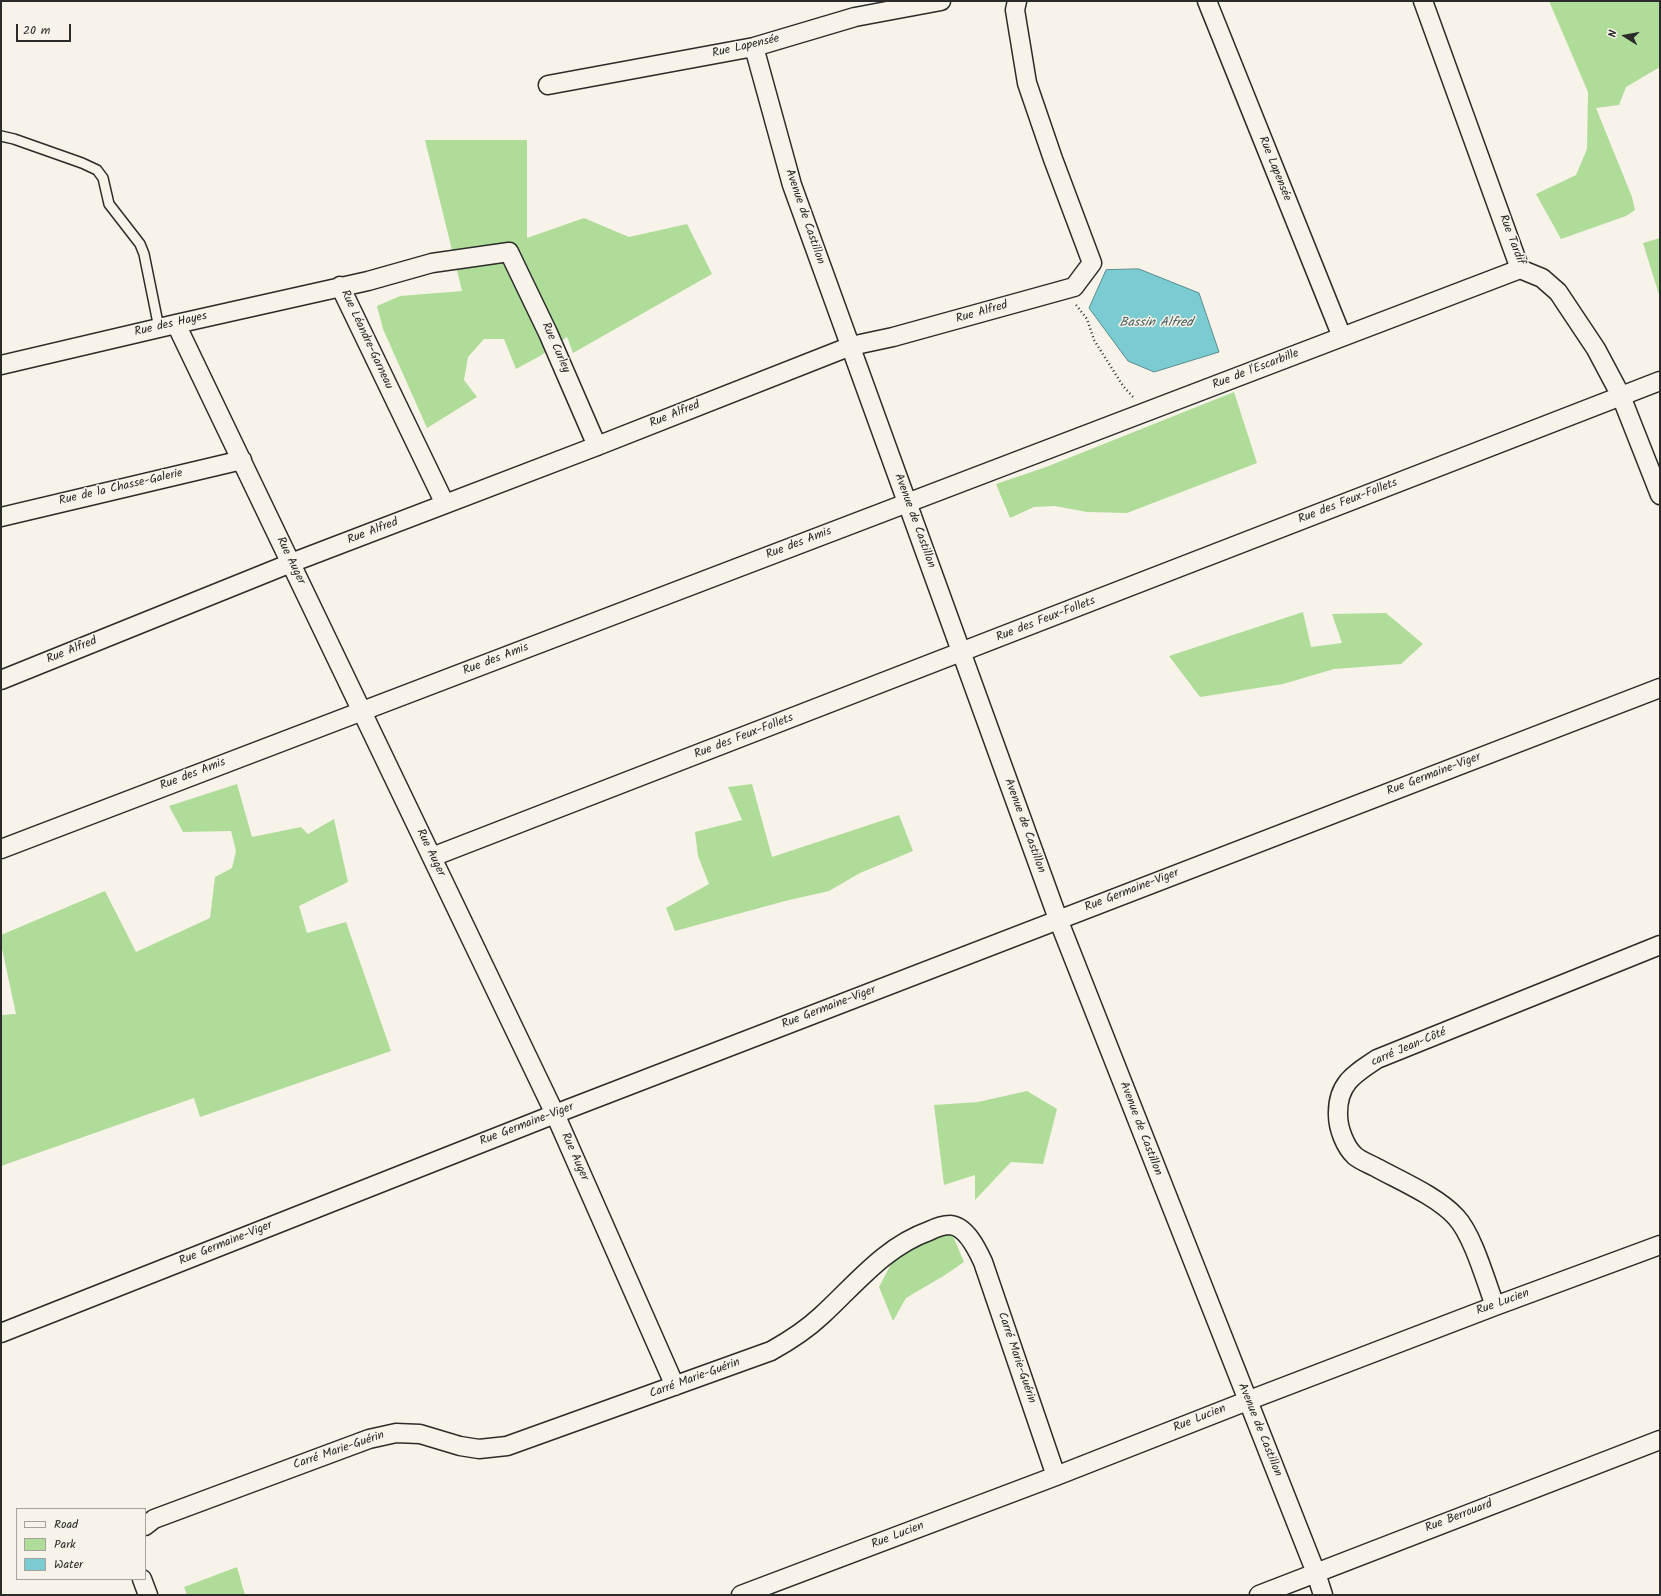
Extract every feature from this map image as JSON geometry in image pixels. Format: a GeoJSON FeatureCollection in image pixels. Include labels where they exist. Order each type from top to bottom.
{"type":"FeatureCollection","features":[{"type":"Feature","properties":{"kind":"street","name":"Rue Lapensée"},"geometry":{"type":"LineString","coordinates":[[548,85],[754,47],[854,17],[941,1]]}},
{"type":"Feature","properties":{"kind":"street"},"geometry":{"type":"LineString","coordinates":[[1017,1],[1015,10],[1027,83],[1053,160],[1092,263],[1074,287]]}},
{"type":"Feature","properties":{"kind":"street","name":"Rue Lapensée"},"geometry":{"type":"LineString","coordinates":[[1207,1],[1342,337]]}},
{"type":"Feature","properties":{"kind":"street","name":"Rue Tardif"},"geometry":{"type":"LineString","coordinates":[[1423,1],[1520,269],[1542,278],[1558,292],[1596,349],[1621,396],[1660,495]]}},
{"type":"Feature","properties":{"kind":"street","name":"Avenue de Castillon"},"geometry":{"type":"LineString","coordinates":[[754,47],[792,185],[1058,919],[1316,1573],[1323,1595]]}},
{"type":"Feature","properties":{"kind":"street","name":"Rue Léandre-Garneau"},"geometry":{"type":"LineString","coordinates":[[445,504],[340,286],[368,281],[432,263],[509,252]]}},
{"type":"Feature","properties":{"kind":"street","name":"Rue Curley"},"geometry":{"type":"LineString","coordinates":[[509,252],[548,333],[597,446]]}},
{"type":"Feature","properties":{"kind":"street","name":"Rue de l'Escarbille"},"geometry":{"type":"LineString","coordinates":[[991,471],[1520,269]]}},
{"type":"Feature","properties":{"kind":"street","name":"Rue des Hayes"},"geometry":{"type":"LineString","coordinates":[[1,365],[340,286]]}},
{"type":"Feature","properties":{"kind":"street","name":"Rue Alfred"},"geometry":{"type":"LineString","coordinates":[[1,680],[291,563],[597,446],[851,346],[893,337],[1074,287]]}},
{"type":"Feature","properties":{"kind":"street","name":"Rue Auger"},"geometry":{"type":"LineString","coordinates":[[168,326],[242,460],[555,1114],[675,1386]]}},
{"type":"Feature","properties":{"kind":"street","name":"Rue des Feux-Follets"},"geometry":{"type":"LineString","coordinates":[[432,857],[962,653],[1660,381]]}},
{"type":"Feature","properties":{"kind":"street","name":"Rue de la Chasse-Galerie"},"geometry":{"type":"LineString","coordinates":[[1,516],[242,460]]}},
{"type":"Feature","properties":{"kind":"street","name":"Rue des Amis"},"geometry":{"type":"LineString","coordinates":[[1,849],[991,471]]}},
{"type":"Feature","properties":{"kind":"street","name":"Rue Germaine-Viger"},"geometry":{"type":"LineString","coordinates":[[1,1333],[555,1114],[1660,688]]}},
{"type":"Feature","properties":{"kind":"street","name":"carré Jean-Côté"},"geometry":{"type":"LineString","coordinates":[[1495,1306],[1469,1236],[1457,1218],[1442,1204],[1355,1156],[1345,1142],[1338,1122],[1338,1106],[1343,1088],[1354,1074],[1377,1059],[1660,945]]}},
{"type":"Feature","properties":{"kind":"street","name":"Carré Marie-Guérin"},"geometry":{"type":"LineString","coordinates":[[146,1525],[154,1518],[369,1439],[396,1433],[420,1434],[460,1446],[479,1449],[507,1446],[771,1351],[798,1335],[820,1317],[876,1262],[897,1246],[920,1234],[950,1225],[964,1232],[974,1244],[983,1262],[1056,1476]]}},
{"type":"Feature","properties":{"kind":"street","name":"Rue Lucien"},"geometry":{"type":"LineString","coordinates":[[741,1595],[1056,1476],[1495,1306],[1660,1245]]}},
{"type":"Feature","properties":{"kind":"street","name":"Rue Berrouard"},"geometry":{"type":"LineString","coordinates":[[1259,1595],[1660,1440]]}},
{"type":"Feature","properties":{"kind":"street"},"geometry":{"type":"LineString","coordinates":[[142,1580],[148,1595]]}},
{"type":"Feature","properties":{"kind":"lane"},"geometry":{"type":"LineString","coordinates":[[1,136],[14,139],[82,163],[97,170],[103,178],[109,204],[140,244],[168,326]]}},
{"type":"Feature","properties":{"kind":"path"},"geometry":{"type":"LineString","coordinates":[[1074,287],[1072,292],[1072,302],[1088,319],[1094,340],[1123,386],[1146,412]]}},
{"type":"Feature","properties":{"kind":"green space"},"geometry":{"type":"Polygon","coordinates":[[[1549,1],[1660,1],[1660,67],[1626,87],[1619,105],[1596,108],[1632,197],[1635,210],[1626,216],[1561,239],[1536,194],[1576,175],[1587,149],[1588,92],[1549,1]]]}},
{"type":"Feature","properties":{"kind":"green space"},"geometry":{"type":"Polygon","coordinates":[[[425,140],[527,140],[527,238],[584,218],[629,237],[687,224],[712,274],[573,353],[567,337],[540,356],[516,369],[504,339],[484,339],[468,357],[464,380],[477,397],[427,428],[383,329],[377,306],[400,296],[462,291],[425,140]]]}},
{"type":"Feature","properties":{"kind":"green space"},"geometry":{"type":"Polygon","coordinates":[[[1660,238],[1660,298],[1643,243],[1660,238]]]}},
{"type":"Feature","properties":{"kind":"green space"},"geometry":{"type":"Polygon","coordinates":[[[1234,392],[1257,463],[1127,513],[1087,512],[1055,506],[1034,507],[1010,518],[996,484],[1046,467],[1234,392]]]}},
{"type":"Feature","properties":{"kind":"green space"},"geometry":{"type":"Polygon","coordinates":[[[1303,612],[1311,647],[1342,643],[1332,614],[1386,613],[1423,644],[1401,664],[1334,669],[1283,684],[1200,697],[1169,656],[1303,612]]]}},
{"type":"Feature","properties":{"kind":"green space"},"geometry":{"type":"Polygon","coordinates":[[[237,784],[252,837],[301,827],[308,834],[334,819],[348,882],[299,906],[307,933],[346,922],[391,1051],[200,1117],[194,1098],[1,1166],[1,1015],[16,1014],[1,944],[1,935],[105,891],[136,952],[210,918],[215,877],[232,868],[236,851],[231,831],[183,832],[169,806],[237,784]]]}},
{"type":"Feature","properties":{"kind":"green space"},"geometry":{"type":"Polygon","coordinates":[[[752,784],[772,857],[899,815],[913,851],[860,873],[829,891],[785,901],[675,931],[666,908],[709,884],[698,856],[695,832],[742,820],[728,787],[752,784]]]}},
{"type":"Feature","properties":{"kind":"green space"},"geometry":{"type":"Polygon","coordinates":[[[1027,1091],[1057,1109],[1043,1164],[1011,1162],[975,1200],[975,1175],[944,1185],[934,1105],[978,1102],[1027,1091]]]}},
{"type":"Feature","properties":{"kind":"green space"},"geometry":{"type":"Polygon","coordinates":[[[950,1229],[964,1262],[906,1298],[893,1321],[879,1287],[892,1262],[906,1248],[950,1229]]]}},
{"type":"Feature","properties":{"kind":"green space"},"geometry":{"type":"Polygon","coordinates":[[[237,1567],[245,1595],[187,1595],[184,1587],[237,1567]]]}},
{"type":"Feature","properties":{"kind":"water","name":"Bassin Alfred"},"geometry":{"type":"Polygon","coordinates":[[[1139,269],[1199,293],[1219,352],[1154,372],[1128,361],[1089,308],[1106,270],[1139,269]]]}}]}
